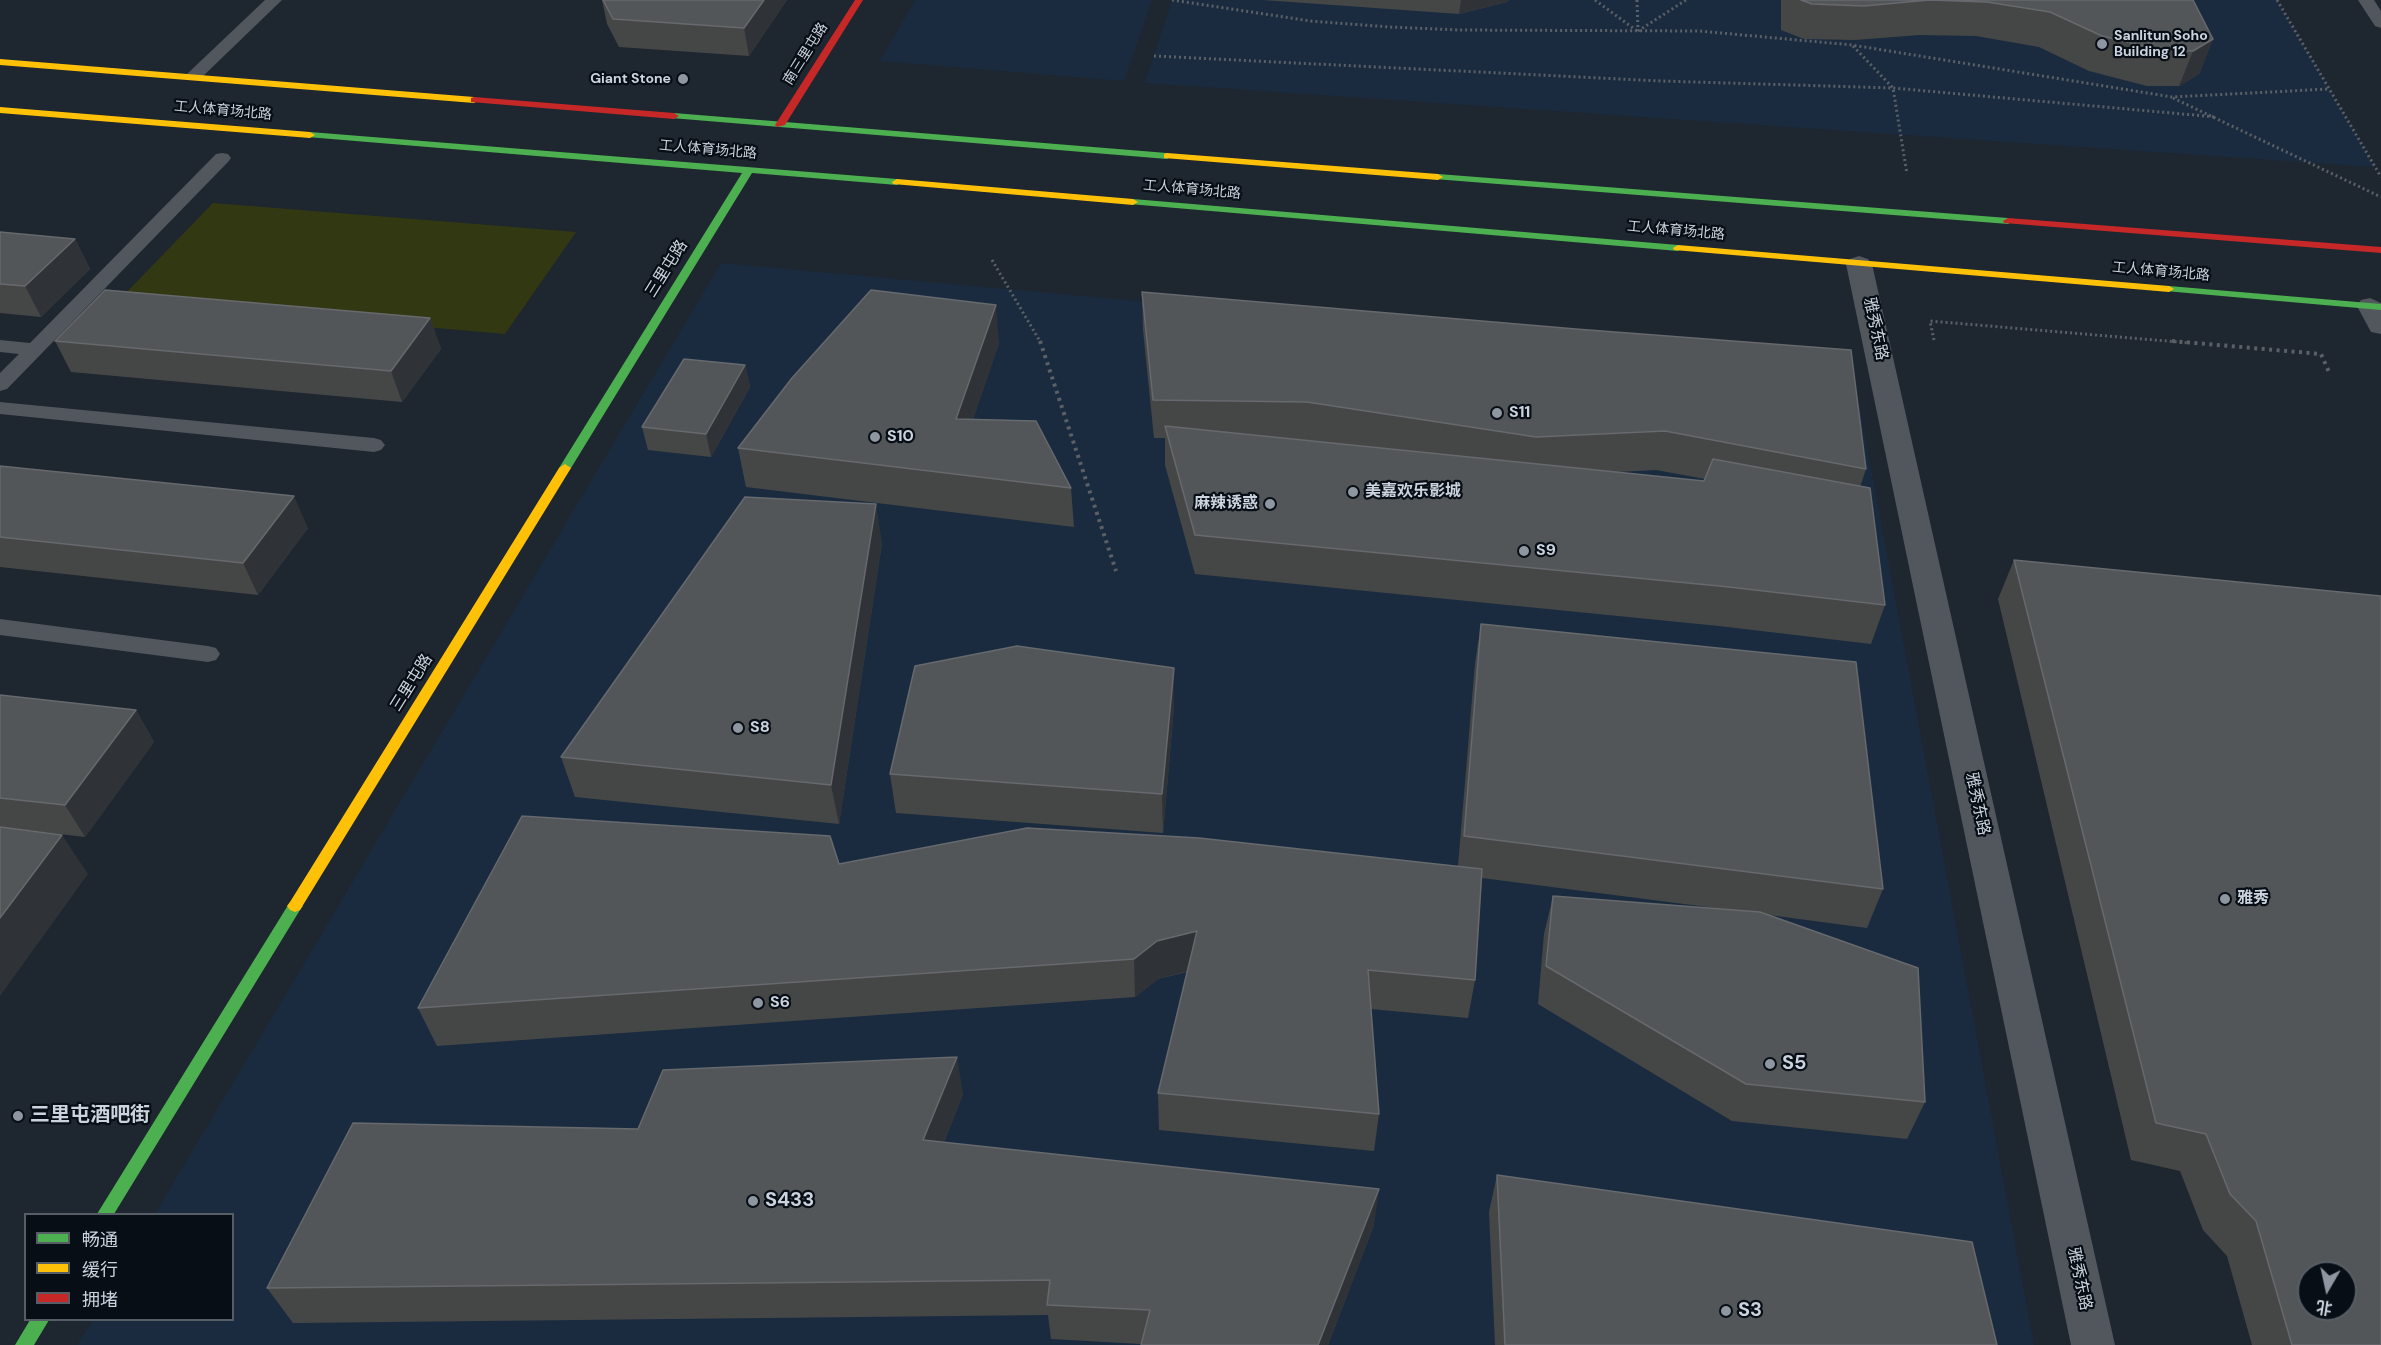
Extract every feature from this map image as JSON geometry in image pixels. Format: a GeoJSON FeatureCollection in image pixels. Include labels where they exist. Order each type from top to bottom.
{"type":"FeatureCollection","features":[{"type":"Feature","properties":{"kind":"main road","name":"南三里屯路"},"geometry":{"type":"LineString","coordinates":[[780,125],[859,0]]}},
{"type":"Feature","properties":{"kind":"main road","name":"工人体育场北路"},"geometry":{"type":"LineString","coordinates":[[0,62],[2381,250]]}},
{"type":"Feature","properties":{"kind":"main road","name":"工人体育场北路"},"geometry":{"type":"LineString","coordinates":[[0,110],[749,170],[1859,264],[2377,313]]}},
{"type":"Feature","properties":{"kind":"main road","name":"三里屯路"},"geometry":{"type":"LineString","coordinates":[[106,1213],[749,170]]}},
{"type":"Feature","properties":{"kind":"main road"},"geometry":{"type":"LineString","coordinates":[[24,1345],[39,1321]]}},
{"type":"Feature","properties":{"kind":"street","name":"雅秀东路"},"geometry":{"type":"LineString","coordinates":[[1859,264],[2093,1345]]}},
{"type":"Feature","properties":{"kind":"lane"},"geometry":{"type":"LineString","coordinates":[[193,77],[274,0]]}},
{"type":"Feature","properties":{"kind":"lane"},"geometry":{"type":"LineString","coordinates":[[2366,0],[2381,23]]}},
{"type":"Feature","properties":{"kind":"lane"},"geometry":{"type":"LineString","coordinates":[[0,385],[222,158]]}},
{"type":"Feature","properties":{"kind":"lane"},"geometry":{"type":"LineString","coordinates":[[0,346],[34,349]]}},
{"type":"Feature","properties":{"kind":"lane"},"geometry":{"type":"LineString","coordinates":[[0,408],[374,446]]}},
{"type":"Feature","properties":{"kind":"lane"},"geometry":{"type":"LineString","coordinates":[[0,627],[208,654]]}},
{"type":"Feature","properties":{"kind":"path"},"geometry":{"type":"LineString","coordinates":[[1172,0],[1344,24],[1460,30],[1699,31],[1852,45],[2172,97],[2329,88]]}},
{"type":"Feature","properties":{"kind":"path"},"geometry":{"type":"LineString","coordinates":[[1595,0],[1638,32]]}},
{"type":"Feature","properties":{"kind":"path"},"geometry":{"type":"LineString","coordinates":[[1637,0],[1638,32]]}},
{"type":"Feature","properties":{"kind":"path"},"geometry":{"type":"LineString","coordinates":[[1638,32],[1686,0]]}},
{"type":"Feature","properties":{"kind":"path"},"geometry":{"type":"LineString","coordinates":[[2277,0],[2381,177]]}},
{"type":"Feature","properties":{"kind":"path"},"geometry":{"type":"LineString","coordinates":[[1852,45],[1893,88],[1907,168]]}},
{"type":"Feature","properties":{"kind":"path"},"geometry":{"type":"LineString","coordinates":[[1154,56],[1661,81],[1893,88],[2217,117]]}},
{"type":"Feature","properties":{"kind":"path"},"geometry":{"type":"LineString","coordinates":[[2172,97],[2381,197]]}},
{"type":"Feature","properties":{"kind":"path"},"geometry":{"type":"LineString","coordinates":[[992,260],[1043,347],[1116,571]]}},
{"type":"Feature","properties":{"kind":"path"},"geometry":{"type":"LineString","coordinates":[[1934,340],[1930,321],[2321,354],[2329,372]]}},
{"type":"Feature","properties":{"kind":"shaded area"},"geometry":{"type":"Polygon","coordinates":[[[915,0],[1152,0],[1124,81],[880,61],[915,0]]]}},
{"type":"Feature","properties":{"kind":"shaded area"},"geometry":{"type":"Polygon","coordinates":[[[1172,0],[2277,0],[2375,167],[1145,83],[1172,0]]]}},
{"type":"Feature","properties":{"kind":"shaded area"},"geometry":{"type":"Polygon","coordinates":[[[721,263],[1852,366],[2034,1345],[77,1345],[92,1321],[234,1321],[234,1213],[156,1213],[721,263]]]}},
{"type":"Feature","properties":{"kind":"green space"},"geometry":{"type":"Polygon","coordinates":[[[213,203],[576,232],[505,334],[119,300],[213,203]]]}},
{"type":"Feature","properties":{"kind":"building"},"geometry":{"type":"Polygon","coordinates":[[[603,0],[764,0],[744,28],[613,19],[603,0]]]}},
{"type":"Feature","properties":{"kind":"building"},"geometry":{"type":"Polygon","coordinates":[[[1801,0],[1929,0],[1864,6],[1812,4],[1801,0]]]}},
{"type":"Feature","properties":{"kind":"building"},"geometry":{"type":"Polygon","coordinates":[[[1929,0],[2193,0],[2213,39],[2193,51],[2161,50],[2102,36],[2050,12],[1987,2],[1929,0]]]}},
{"type":"Feature","properties":{"kind":"building"},"geometry":{"type":"Polygon","coordinates":[[[0,232],[75,239],[25,286],[0,284],[0,232]]]}},
{"type":"Feature","properties":{"kind":"building"},"geometry":{"type":"Polygon","coordinates":[[[105,290],[430,318],[391,371],[55,341],[105,290]]]}},
{"type":"Feature","properties":{"kind":"building","name":"S10"},"geometry":{"type":"Polygon","coordinates":[[[871,290],[996,305],[956,419],[1036,421],[1071,488],[738,448],[792,378],[871,290]]]}},
{"type":"Feature","properties":{"kind":"building","name":"S11"},"geometry":{"type":"Polygon","coordinates":[[[1142,292],[1851,350],[1866,469],[1665,431],[1536,437],[1307,402],[1153,400],[1142,292]]]}},
{"type":"Feature","properties":{"kind":"building"},"geometry":{"type":"Polygon","coordinates":[[[684,359],[745,365],[706,434],[642,427],[684,359]]]}},
{"type":"Feature","properties":{"kind":"building","name":"S9"},"geometry":{"type":"Polygon","coordinates":[[[1165,426],[1704,481],[1713,459],[1870,488],[1885,605],[1729,587],[1195,535],[1165,426]]]}},
{"type":"Feature","properties":{"kind":"building"},"geometry":{"type":"Polygon","coordinates":[[[0,466],[294,496],[243,563],[0,537],[0,466]]]}},
{"type":"Feature","properties":{"kind":"building","name":"S8"},"geometry":{"type":"Polygon","coordinates":[[[745,497],[876,504],[831,785],[561,757],[745,497]]]}},
{"type":"Feature","properties":{"kind":"building","name":"雅秀"},"geometry":{"type":"Polygon","coordinates":[[[2014,560],[2381,596],[2381,1345],[2292,1345],[2256,1221],[2230,1194],[2206,1134],[2156,1123],[2014,560]]]}},
{"type":"Feature","properties":{"kind":"building"},"geometry":{"type":"Polygon","coordinates":[[[1481,624],[1856,662],[1883,889],[1464,836],[1481,624]]]}},
{"type":"Feature","properties":{"kind":"building"},"geometry":{"type":"Polygon","coordinates":[[[1017,646],[1174,668],[1162,794],[890,774],[915,666],[1017,646]]]}},
{"type":"Feature","properties":{"kind":"building"},"geometry":{"type":"Polygon","coordinates":[[[0,695],[136,710],[65,805],[0,798],[0,695]]]}},
{"type":"Feature","properties":{"kind":"building","name":"S6"},"geometry":{"type":"Polygon","coordinates":[[[522,816],[830,836],[839,864],[1027,828],[1199,838],[1482,869],[1475,980],[1368,970],[1379,1114],[1158,1093],[1197,931],[1157,941],[1134,959],[418,1008],[522,816]]]}},
{"type":"Feature","properties":{"kind":"building"},"geometry":{"type":"Polygon","coordinates":[[[0,827],[62,835],[0,918],[0,827]]]}},
{"type":"Feature","properties":{"kind":"building","name":"S5"},"geometry":{"type":"Polygon","coordinates":[[[1553,896],[1760,912],[1918,968],[1925,1102],[1746,1084],[1546,966],[1553,896]]]}},
{"type":"Feature","properties":{"kind":"building","name":"S433"},"geometry":{"type":"Polygon","coordinates":[[[957,1057],[923,1140],[1379,1189],[1318,1345],[1141,1345],[1150,1310],[1047,1305],[1050,1280],[267,1288],[353,1123],[638,1129],[663,1070],[957,1057]]]}},
{"type":"Feature","properties":{"kind":"building","name":"S3"},"geometry":{"type":"Polygon","coordinates":[[[1497,1175],[1972,1242],[1997,1345],[1505,1345],[1497,1175]]]}},
{"type":"Feature","properties":{"kind":"traffic: fast"},"geometry":{"type":"LineString","coordinates":[[674,116],[1167,156]]}},
{"type":"Feature","properties":{"kind":"traffic: fast"},"geometry":{"type":"LineString","coordinates":[[310,135],[897,182]]}},
{"type":"Feature","properties":{"kind":"traffic: fast"},"geometry":{"type":"LineString","coordinates":[[565,468],[749,170]]}},
{"type":"Feature","properties":{"kind":"traffic: fast"},"geometry":{"type":"LineString","coordinates":[[1438,177],[2008,221]]}},
{"type":"Feature","properties":{"kind":"traffic: fast"},"geometry":{"type":"LineString","coordinates":[[1133,202],[1678,248]]}},
{"type":"Feature","properties":{"kind":"traffic: fast"},"geometry":{"type":"LineString","coordinates":[[2169,289],[2381,307]]}},
{"type":"Feature","properties":{"kind":"traffic: fast"},"geometry":{"type":"LineString","coordinates":[[106,1213],[295,906]]}},
{"type":"Feature","properties":{"kind":"traffic: fast"},"geometry":{"type":"LineString","coordinates":[[24,1345],[39,1321]]}},
{"type":"Feature","properties":{"kind":"traffic: slow"},"geometry":{"type":"LineString","coordinates":[[0,62],[474,100]]}},
{"type":"Feature","properties":{"kind":"traffic: slow"},"geometry":{"type":"LineString","coordinates":[[0,110],[310,135]]}},
{"type":"Feature","properties":{"kind":"traffic: slow"},"geometry":{"type":"LineString","coordinates":[[1167,156],[1438,177]]}},
{"type":"Feature","properties":{"kind":"traffic: slow"},"geometry":{"type":"LineString","coordinates":[[897,182],[1133,202]]}},
{"type":"Feature","properties":{"kind":"traffic: slow"},"geometry":{"type":"LineString","coordinates":[[1678,248],[2169,289]]}},
{"type":"Feature","properties":{"kind":"traffic: slow"},"geometry":{"type":"LineString","coordinates":[[295,906],[565,468]]}},
{"type":"Feature","properties":{"kind":"traffic: jam"},"geometry":{"type":"LineString","coordinates":[[780,125],[859,0]]}},
{"type":"Feature","properties":{"kind":"traffic: jam"},"geometry":{"type":"LineString","coordinates":[[474,100],[674,116]]}},
{"type":"Feature","properties":{"kind":"traffic: jam"},"geometry":{"type":"LineString","coordinates":[[2008,221],[2381,250]]}},
{"type":"Feature","properties":{"kind":"place","name":"Sanlitun Soho Building 12"},"geometry":{"type":"Point","coordinates":[2102,44]}},
{"type":"Feature","properties":{"kind":"place","name":"Giant Stone"},"geometry":{"type":"Point","coordinates":[683,79]}},
{"type":"Feature","properties":{"kind":"place","name":"S11"},"geometry":{"type":"Point","coordinates":[1497,413]}},
{"type":"Feature","properties":{"kind":"place","name":"S10"},"geometry":{"type":"Point","coordinates":[875,437]}},
{"type":"Feature","properties":{"kind":"place","name":"美嘉欢乐影城"},"geometry":{"type":"Point","coordinates":[1353,492]}},
{"type":"Feature","properties":{"kind":"place","name":"麻辣诱惑"},"geometry":{"type":"Point","coordinates":[1270,504]}},
{"type":"Feature","properties":{"kind":"place","name":"S9"},"geometry":{"type":"Point","coordinates":[1524,551]}},
{"type":"Feature","properties":{"kind":"place","name":"S8"},"geometry":{"type":"Point","coordinates":[738,728]}},
{"type":"Feature","properties":{"kind":"place","name":"雅秀"},"geometry":{"type":"Point","coordinates":[2225,899]}},
{"type":"Feature","properties":{"kind":"place","name":"S6"},"geometry":{"type":"Point","coordinates":[758,1003]}},
{"type":"Feature","properties":{"kind":"place","name":"S5"},"geometry":{"type":"Point","coordinates":[1770,1064]}},
{"type":"Feature","properties":{"kind":"place","name":"三里屯酒吧街"},"geometry":{"type":"Point","coordinates":[18,1116]}},
{"type":"Feature","properties":{"kind":"place","name":"S433"},"geometry":{"type":"Point","coordinates":[753,1201]}},
{"type":"Feature","properties":{"kind":"place","name":"S3"},"geometry":{"type":"Point","coordinates":[1726,1311]}}]}
